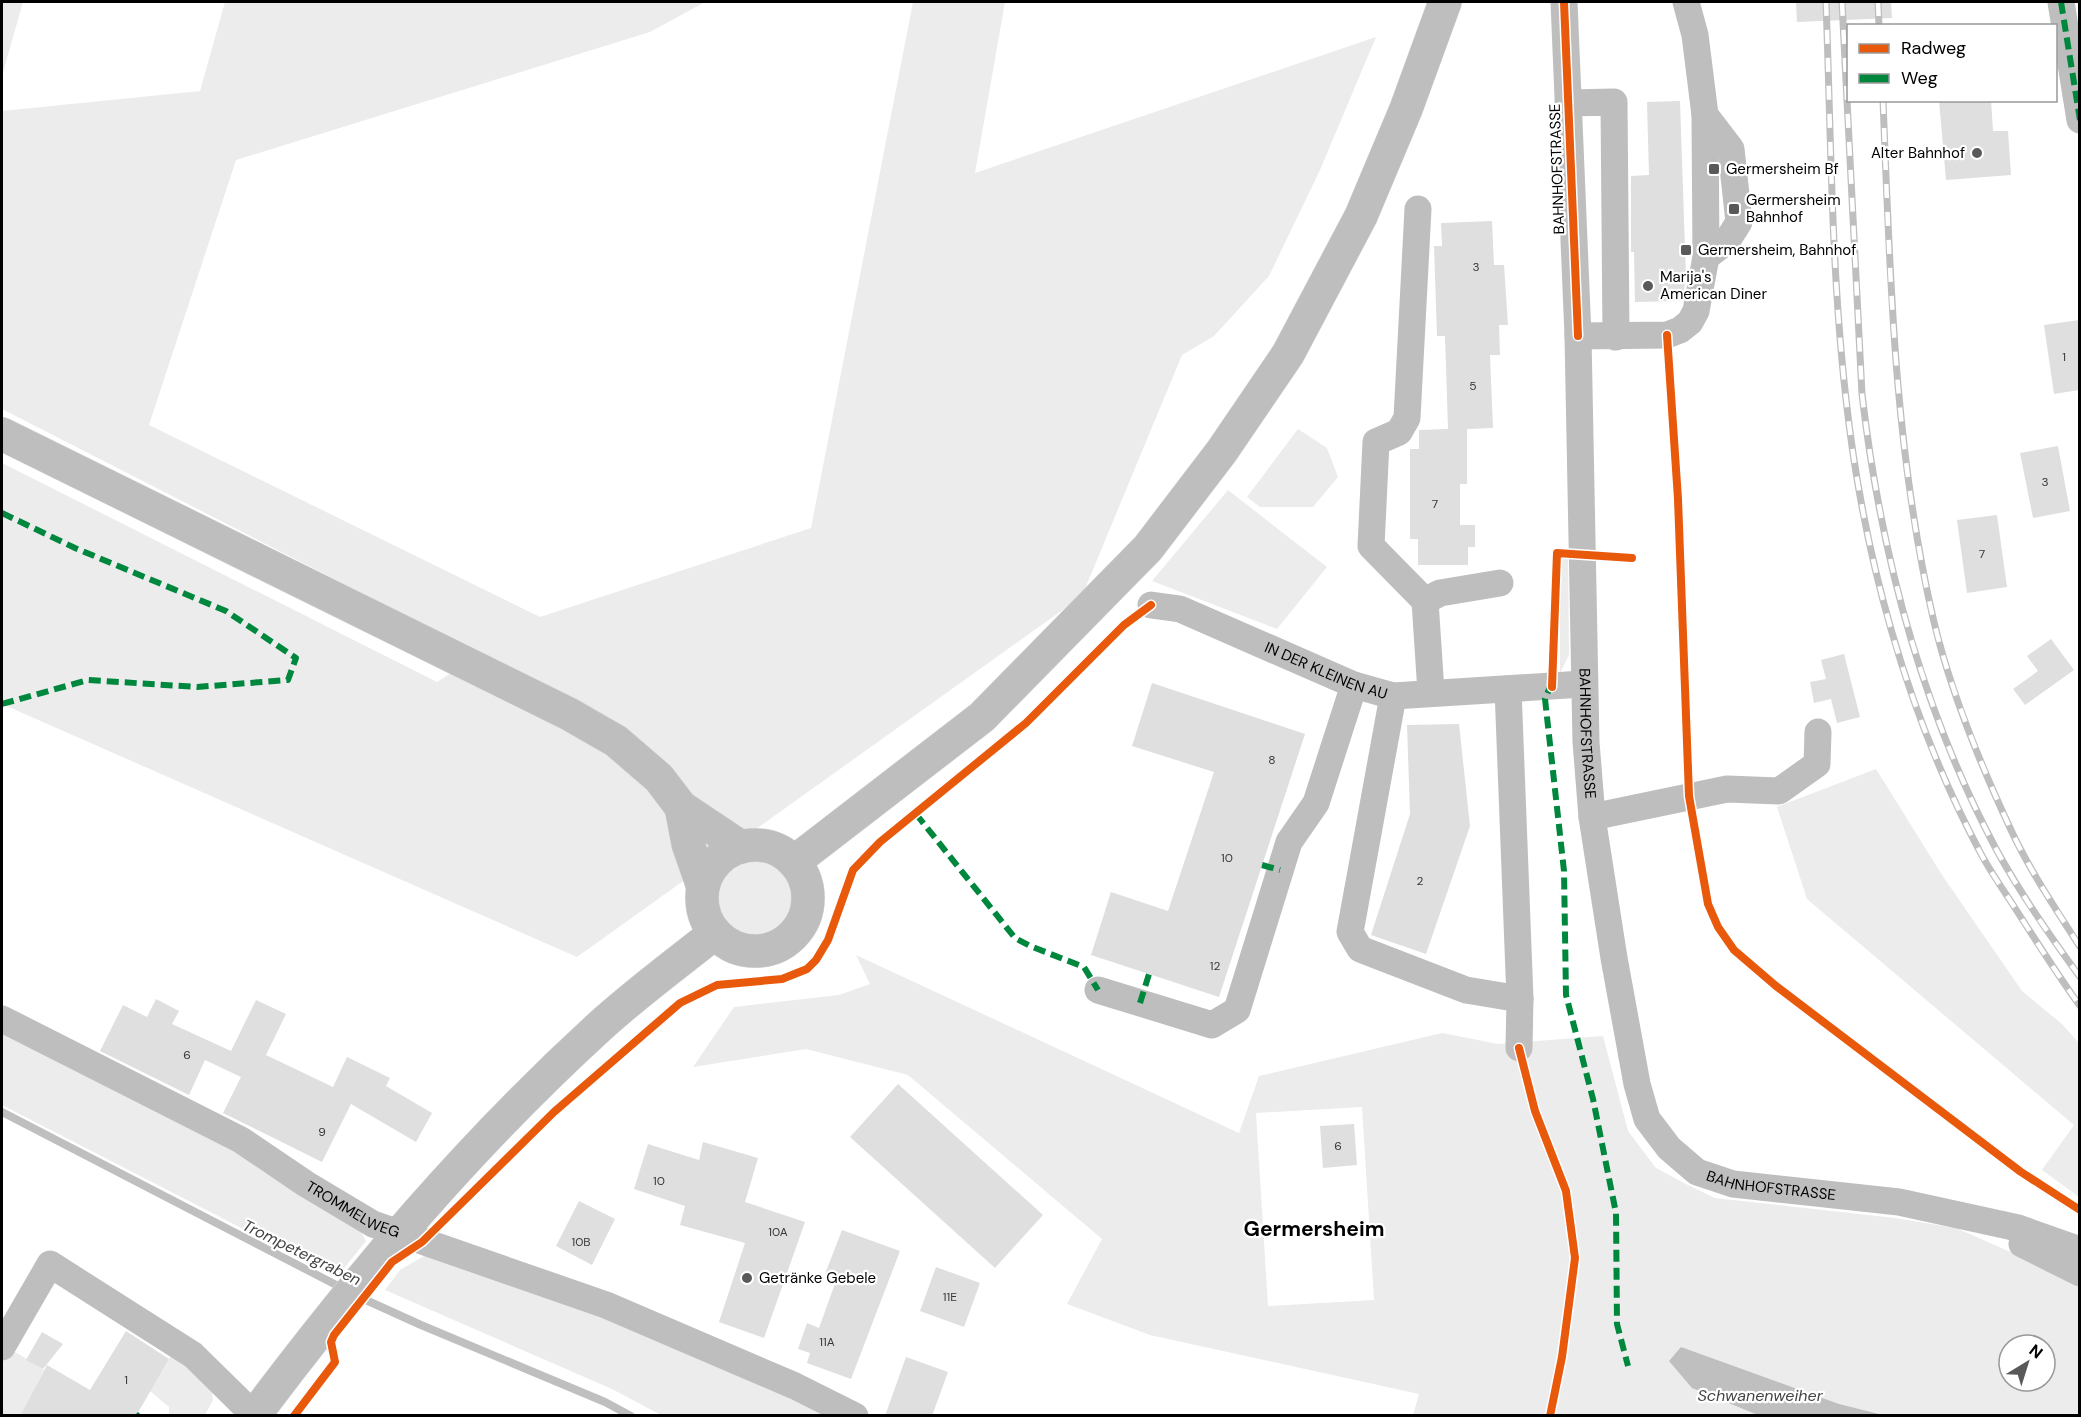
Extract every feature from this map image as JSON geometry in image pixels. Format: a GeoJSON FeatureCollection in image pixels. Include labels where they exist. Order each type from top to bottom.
{"type":"FeatureCollection","features":[{"type":"Feature","properties":{"kind":"main road"},"geometry":{"type":"LineString","coordinates":[[795,862],[982,717],[1148,548],[1222,451],[1288,354],[1361,216],[1406,109],[1445,2]]}},
{"type":"Feature","properties":{"kind":"main road"},"geometry":{"type":"LineString","coordinates":[[2,434],[569,714],[616,741],[659,778],[681,807],[741,847]]}},
{"type":"Feature","properties":{"kind":"main road"},"geometry":{"type":"LineString","coordinates":[[681,807],[688,844],[703,887]]}},
{"type":"Feature","properties":{"kind":"main road"},"geometry":{"type":"LineString","coordinates":[[766,845],[781,851],[795,862],[804,876],[808,892],[808,909],[802,924],[791,938],[777,947],[760,951],[744,950],[728,944],[715,933],[706,919],[702,903],[703,887],[709,872],[719,859],[741,847],[766,845]]}},
{"type":"Feature","properties":{"kind":"main road"},"geometry":{"type":"LineString","coordinates":[[254,1416],[367,1269],[498,1124],[600,1026],[715,933]]}},
{"type":"Feature","properties":{"kind":"street","name":"BAHNHOFSTRASSE"},"geometry":{"type":"LineString","coordinates":[[1564,2],[1578,336],[1583,684],[1592,817],[1637,1084],[1647,1119],[1669,1148],[1697,1172],[1733,1184],[1899,1202],[2018,1228],[2079,1250]]}},
{"type":"Feature","properties":{"kind":"street"},"geometry":{"type":"LineString","coordinates":[[1578,336],[1667,335],[1680,330],[1690,322],[1696,311],[1706,257],[1705,115],[1695,35],[1686,2]]}},
{"type":"Feature","properties":{"kind":"street"},"geometry":{"type":"LineString","coordinates":[[2061,2],[2079,120]]}},
{"type":"Feature","properties":{"kind":"street"},"geometry":{"type":"LineString","coordinates":[[1568,103],[1614,102],[1622,337]]}},
{"type":"Feature","properties":{"kind":"street"},"geometry":{"type":"LineString","coordinates":[[1419,209],[1407,418],[1399,432],[1376,442],[1371,546],[1425,601],[1431,692]]}},
{"type":"Feature","properties":{"kind":"street"},"geometry":{"type":"LineString","coordinates":[[1425,601],[1440,592],[1500,583]]}},
{"type":"Feature","properties":{"kind":"street","name":"IN DER KLEINEN AU"},"geometry":{"type":"LineString","coordinates":[[1151,605],[1180,609],[1354,685],[1393,696],[1583,684]]}},
{"type":"Feature","properties":{"kind":"street"},"geometry":{"type":"LineString","coordinates":[[1098,990],[1212,1025],[1237,1010],[1288,842],[1316,802],[1354,685]]}},
{"type":"Feature","properties":{"kind":"street"},"geometry":{"type":"LineString","coordinates":[[1508,689],[1520,999],[1519,1048]]}},
{"type":"Feature","properties":{"kind":"street"},"geometry":{"type":"LineString","coordinates":[[1393,696],[1350,932],[1360,948],[1378,956],[1466,990],[1520,999]]}},
{"type":"Feature","properties":{"kind":"street"},"geometry":{"type":"LineString","coordinates":[[1592,817],[1727,789],[1779,791],[1817,764],[1818,732]]}},
{"type":"Feature","properties":{"kind":"street","name":"TROMMELWEG"},"geometry":{"type":"LineString","coordinates":[[2,1019],[241,1140],[306,1184],[396,1235],[606,1305],[795,1386],[855,1416]]}},
{"type":"Feature","properties":{"kind":"street","name":"BAHNHOFSTRASSE"},"geometry":{"type":"LineString","coordinates":[[1961,1215],[2079,1274]]}},
{"type":"Feature","properties":{"kind":"street"},"geometry":{"type":"LineString","coordinates":[[2,1347],[50,1264],[194,1355],[254,1416]]}},
{"type":"Feature","properties":{"kind":"shaded area"},"geometry":{"type":"Polygon","coordinates":[[[2,2],[23,2],[2,76],[2,2]]]}},
{"type":"Feature","properties":{"kind":"shaded area"},"geometry":{"type":"Polygon","coordinates":[[[225,2],[705,2],[650,32],[236,160],[149,425],[540,617],[811,528],[913,2],[1005,2],[975,173],[1376,37],[1320,170],[1269,276],[1214,336],[1182,355],[1082,596],[577,957],[2,704],[2,463],[437,682],[481,654],[2,409],[2,111],[200,91],[225,2]]]}},
{"type":"Feature","properties":{"kind":"shaded area"},"geometry":{"type":"Polygon","coordinates":[[[1298,429],[1327,448],[1338,477],[1313,507],[1260,507],[1247,497],[1298,429]]]}},
{"type":"Feature","properties":{"kind":"shaded area"},"geometry":{"type":"Polygon","coordinates":[[[1228,490],[1327,567],[1277,629],[1152,581],[1228,490]]]}},
{"type":"Feature","properties":{"kind":"shaded area"},"geometry":{"type":"Polygon","coordinates":[[[1568,557],[1569,655],[1560,673],[1560,558],[1568,557]]]}},
{"type":"Feature","properties":{"kind":"shaded area"},"geometry":{"type":"Polygon","coordinates":[[[1876,769],[1942,875],[2022,991],[2063,1025],[2079,1043],[2079,1197],[2042,1170],[2074,1125],[1807,899],[1777,807],[1876,769]]]}},
{"type":"Feature","properties":{"kind":"shaded area"},"geometry":{"type":"Polygon","coordinates":[[[755,861],[769,864],[781,872],[789,884],[792,898],[789,912],[781,924],[769,932],[755,935],[741,932],[729,924],[721,912],[718,898],[721,884],[729,872],[741,864],[755,861]]]}},
{"type":"Feature","properties":{"kind":"shaded area"},"geometry":{"type":"Polygon","coordinates":[[[856,955],[1239,1133],[1259,1076],[1442,1033],[1498,1044],[1603,1036],[1628,1131],[1656,1168],[1686,1184],[1715,1198],[1895,1218],[1956,1228],[2079,1282],[2079,1415],[1413,1415],[1419,1394],[1150,1335],[1067,1304],[1102,1239],[908,1075],[806,1049],[693,1067],[734,1007],[839,995],[870,984],[856,955]],[[1362,1107],[1256,1113],[1268,1306],[1374,1300],[1362,1107]]]}},
{"type":"Feature","properties":{"kind":"shaded area"},"geometry":{"type":"Polygon","coordinates":[[[2,1027],[239,1144],[361,1232],[366,1241],[337,1277],[2,1105],[2,1027]]]}},
{"type":"Feature","properties":{"kind":"shaded area"},"geometry":{"type":"Polygon","coordinates":[[[429,1253],[636,1327],[841,1415],[661,1415],[612,1389],[385,1290],[400,1270],[429,1253]]]}},
{"type":"Feature","properties":{"kind":"shaded area"},"geometry":{"type":"Polygon","coordinates":[[[9,1348],[44,1370],[24,1409],[25,1415],[2,1416],[2,1360],[9,1348]]]}},
{"type":"Feature","properties":{"kind":"shaded area"},"geometry":{"type":"Polygon","coordinates":[[[171,1356],[210,1380],[213,1400],[205,1415],[169,1415],[169,1407],[150,1391],[171,1356]]]}},
{"type":"Feature","properties":{"kind":"water","name":"Schwanenweiher"},"geometry":{"type":"Polygon","coordinates":[[[1681,1347],[1839,1404],[1883,1415],[1758,1415],[1692,1388],[1669,1361],[1681,1347]]]}},
{"type":"Feature","properties":{"kind":"building"},"geometry":{"type":"Polygon","coordinates":[[[1796,2],[1891,2],[1892,18],[1797,22],[1796,2]]]}},
{"type":"Feature","properties":{"kind":"building"},"geometry":{"type":"Polygon","coordinates":[[[1680,101],[1686,278],[1682,301],[1635,302],[1634,252],[1631,252],[1631,176],[1649,175],[1647,102],[1680,101]]]}},
{"type":"Feature","properties":{"kind":"building","name":"Alter Bahnhof"},"geometry":{"type":"Polygon","coordinates":[[[1939,102],[1991,102],[1993,131],[2008,131],[2011,175],[1946,180],[1939,102]]]}},
{"type":"Feature","properties":{"kind":"building"},"geometry":{"type":"Polygon","coordinates":[[[1492,221],[1494,265],[1504,265],[1508,325],[1499,325],[1500,355],[1490,355],[1493,428],[1467,429],[1467,484],[1460,484],[1460,525],[1475,525],[1475,547],[1468,547],[1468,565],[1418,565],[1418,539],[1410,539],[1410,449],[1419,449],[1419,430],[1448,429],[1445,336],[1437,336],[1434,246],[1442,246],[1441,223],[1492,221]]]}},
{"type":"Feature","properties":{"kind":"building"},"geometry":{"type":"Polygon","coordinates":[[[2079,320],[2079,390],[2054,394],[2044,325],[2079,320]]]}},
{"type":"Feature","properties":{"kind":"building"},"geometry":{"type":"Polygon","coordinates":[[[2058,446],[2070,511],[2033,518],[2020,453],[2058,446]]]}},
{"type":"Feature","properties":{"kind":"building"},"geometry":{"type":"Polygon","coordinates":[[[1997,515],[2007,587],[1967,593],[1957,520],[1997,515]]]}},
{"type":"Feature","properties":{"kind":"building"},"geometry":{"type":"Polygon","coordinates":[[[2051,639],[2074,670],[2025,705],[2013,689],[2038,671],[2027,656],[2051,639]]]}},
{"type":"Feature","properties":{"kind":"building"},"geometry":{"type":"Polygon","coordinates":[[[1844,654],[1860,717],[1837,723],[1831,699],[1814,703],[1810,682],[1826,679],[1821,660],[1844,654]]]}},
{"type":"Feature","properties":{"kind":"building"},"geometry":{"type":"Polygon","coordinates":[[[1152,683],[1305,734],[1219,997],[1091,955],[1111,892],[1168,911],[1214,772],[1132,746],[1152,683]]]}},
{"type":"Feature","properties":{"kind":"building"},"geometry":{"type":"Polygon","coordinates":[[[1459,724],[1470,826],[1426,954],[1371,935],[1410,814],[1407,725],[1459,724]]]}},
{"type":"Feature","properties":{"kind":"building"},"geometry":{"type":"Polygon","coordinates":[[[156,999],[179,1011],[172,1024],[231,1051],[256,1000],[286,1014],[266,1055],[333,1087],[347,1057],[390,1078],[386,1086],[432,1113],[416,1142],[351,1104],[322,1162],[223,1113],[241,1077],[205,1060],[189,1095],[100,1051],[123,1005],[147,1017],[156,999]]]}},
{"type":"Feature","properties":{"kind":"building"},"geometry":{"type":"Polygon","coordinates":[[[898,1084],[1043,1215],[995,1268],[850,1137],[898,1084]]]}},
{"type":"Feature","properties":{"kind":"building"},"geometry":{"type":"Polygon","coordinates":[[[1354,1124],[1357,1165],[1323,1168],[1320,1126],[1354,1124]]]}},
{"type":"Feature","properties":{"kind":"building"},"geometry":{"type":"Polygon","coordinates":[[[703,1142],[758,1158],[745,1202],[805,1222],[764,1338],[719,1322],[745,1243],[680,1225],[685,1206],[634,1189],[648,1144],[699,1160],[703,1142]]]}},
{"type":"Feature","properties":{"kind":"building"},"geometry":{"type":"Polygon","coordinates":[[[579,1201],[615,1219],[592,1265],[556,1246],[579,1201]]]}},
{"type":"Feature","properties":{"kind":"building"},"geometry":{"type":"Polygon","coordinates":[[[842,1230],[900,1251],[851,1379],[807,1363],[810,1353],[798,1349],[807,1323],[819,1328],[837,1278],[825,1274],[842,1230]]]}},
{"type":"Feature","properties":{"kind":"building"},"geometry":{"type":"Polygon","coordinates":[[[936,1267],[980,1283],[964,1327],[920,1311],[936,1267]]]}},
{"type":"Feature","properties":{"kind":"building"},"geometry":{"type":"Polygon","coordinates":[[[126,1331],[169,1359],[136,1416],[20,1416],[47,1365],[90,1390],[126,1331]]]}},
{"type":"Feature","properties":{"kind":"building"},"geometry":{"type":"Polygon","coordinates":[[[42,1332],[63,1344],[43,1369],[26,1360],[42,1332]]]}},
{"type":"Feature","properties":{"kind":"building"},"geometry":{"type":"Polygon","coordinates":[[[906,1357],[948,1372],[932,1416],[885,1416],[906,1357]]]}},
{"type":"Feature","properties":{"kind":"waterway","name":"Trompetergraben"},"geometry":{"type":"LineString","coordinates":[[2,1112],[344,1289]]}},
{"type":"Feature","properties":{"kind":"waterway","name":"Trompetergraben"},"geometry":{"type":"LineString","coordinates":[[357,1296],[605,1402],[631,1416]]}},
{"type":"Feature","properties":{"kind":"railway"},"geometry":{"type":"LineString","coordinates":[[1826,2],[1834,251],[1841,350],[1854,457],[1876,573],[1909,688],[1953,797],[1987,865],[2080,1006]]}},
{"type":"Feature","properties":{"kind":"railway"},"geometry":{"type":"LineString","coordinates":[[1842,2],[1847,100]]}},
{"type":"Feature","properties":{"kind":"railway"},"geometry":{"type":"LineString","coordinates":[[1878,2],[1879,24]]}},
{"type":"Feature","properties":{"kind":"railway"},"geometry":{"type":"LineString","coordinates":[[1847,102],[1862,394],[1880,511],[1907,626],[1946,739],[1995,847],[2046,930],[2080,977]]}},
{"type":"Feature","properties":{"kind":"railway"},"geometry":{"type":"LineString","coordinates":[[1883,102],[1888,232],[1902,428],[1910,493],[1934,622],[1958,701],[2000,806],[2026,860],[2080,947]]}},
{"type":"Feature","properties":{"kind":"marked path"},"geometry":{"type":"LineString","coordinates":[[2061,2],[2080,120]]}},
{"type":"Feature","properties":{"kind":"marked path"},"geometry":{"type":"LineString","coordinates":[[2,513],[75,548],[226,611],[296,658],[288,680],[197,687],[88,680],[2,704]]}},
{"type":"Feature","properties":{"kind":"marked path"},"geometry":{"type":"LineString","coordinates":[[1552,682],[1545,699],[1564,871],[1566,995],[1593,1099],[1616,1213],[1617,1324],[1628,1366]]}},
{"type":"Feature","properties":{"kind":"marked path"},"geometry":{"type":"LineString","coordinates":[[916,814],[1015,938],[1084,967],[1098,990]]}},
{"type":"Feature","properties":{"kind":"marked path"},"geometry":{"type":"LineString","coordinates":[[1262,865],[1280,870]]}},
{"type":"Feature","properties":{"kind":"marked path"},"geometry":{"type":"LineString","coordinates":[[1140,1003],[1149,974]]}},
{"type":"Feature","properties":{"kind":"cycle path"},"geometry":{"type":"LineString","coordinates":[[1564,2],[1578,336]]}},
{"type":"Feature","properties":{"kind":"cycle path"},"geometry":{"type":"LineString","coordinates":[[1667,335],[1678,499],[1689,796],[1708,904],[1718,927],[1734,950],[1776,986],[2021,1172],[2080,1210]]}},
{"type":"Feature","properties":{"kind":"cycle path"},"geometry":{"type":"LineString","coordinates":[[1552,687],[1557,553],[1632,558]]}},
{"type":"Feature","properties":{"kind":"cycle path"},"geometry":{"type":"LineString","coordinates":[[294,1416],[335,1362],[331,1342],[334,1335],[392,1262],[422,1242],[554,1112],[680,1003],[717,985],[782,979],[807,969],[816,960],[828,940],[853,870],[880,842],[1026,723],[1124,625],[1151,605]]}},
{"type":"Feature","properties":{"kind":"cycle path"},"geometry":{"type":"LineString","coordinates":[[1519,1048],[1535,1111],[1566,1191],[1575,1258],[1562,1357],[1550,1416]]}},
{"type":"Feature","properties":{"kind":"place","name":"Alter Bahnhof"},"geometry":{"type":"Point","coordinates":[1977,153]}},
{"type":"Feature","properties":{"kind":"place","name":"Germersheim Bf"},"geometry":{"type":"Point","coordinates":[1714,169]}},
{"type":"Feature","properties":{"kind":"place","name":"Germersheim Bahnhof"},"geometry":{"type":"Point","coordinates":[1734,209]}},
{"type":"Feature","properties":{"kind":"place","name":"Germersheim, Bahnhof"},"geometry":{"type":"Point","coordinates":[1686,250]}},
{"type":"Feature","properties":{"kind":"place","name":"Marija's American Diner"},"geometry":{"type":"Point","coordinates":[1648,286]}},
{"type":"Feature","properties":{"kind":"place","name":"Getränke Gebele"},"geometry":{"type":"Point","coordinates":[747,1278]}},
{"type":"Feature","properties":{"kind":"district","name":"Germersheim"},"geometry":{"type":"Point","coordinates":[1314,1229]}}]}
